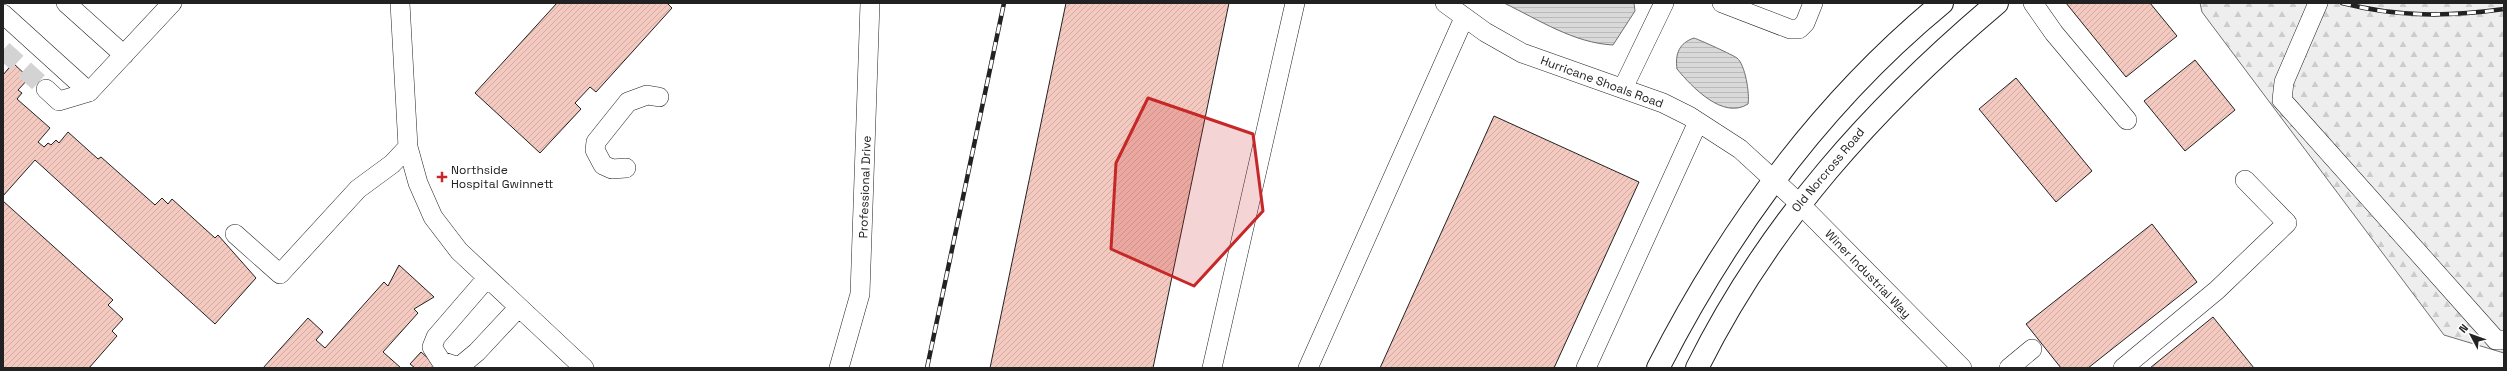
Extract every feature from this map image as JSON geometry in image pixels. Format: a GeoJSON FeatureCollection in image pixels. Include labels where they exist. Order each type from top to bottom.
{"type":"FeatureCollection","features":[{"type":"Feature","properties":{"kind":"main road"},"geometry":{"type":"LineString","coordinates":[[1658,368],[1683,319],[1729,244],[1775,180],[1825,118],[1857,83],[1942,3]]}},
{"type":"Feature","properties":{"kind":"main road","name":"Old Norcross Road"},"geometry":{"type":"LineString","coordinates":[[1697,368],[1727,310],[1800,204],[1869,122],[1920,71],[1997,3]]}},
{"type":"Feature","properties":{"kind":"street"},"geometry":{"type":"LineString","coordinates":[[66,3],[124,55]]}},
{"type":"Feature","properties":{"kind":"street"},"geometry":{"type":"LineString","coordinates":[[46,90],[59,101],[89,92],[172,3]]}},
{"type":"Feature","properties":{"kind":"street"},"geometry":{"type":"LineString","coordinates":[[400,3],[408,147],[418,183],[433,217],[459,250],[584,368]]}},
{"type":"Feature","properties":{"kind":"street","name":"Professional Drive"},"geometry":{"type":"LineString","coordinates":[[839,368],[860,294],[870,3]]}},
{"type":"Feature","properties":{"kind":"street"},"geometry":{"type":"LineString","coordinates":[[1212,368],[1295,3]]}},
{"type":"Feature","properties":{"kind":"street","name":"Hurricane Shoals Road"},"geometry":{"type":"LineString","coordinates":[[1445,3],[1464,18],[1522,53],[1663,103],[1698,122],[1740,149],[1775,180]]}},
{"type":"Feature","properties":{"kind":"street"},"geometry":{"type":"LineString","coordinates":[[1623,88],[1664,3]]}},
{"type":"Feature","properties":{"kind":"street"},"geometry":{"type":"LineString","coordinates":[[1722,3],[1790,30],[1799,29],[1806,23],[1813,3]]}},
{"type":"Feature","properties":{"kind":"street"},"geometry":{"type":"LineString","coordinates":[[2033,3],[2078,64],[2127,120]]}},
{"type":"Feature","properties":{"kind":"street"},"geometry":{"type":"LineString","coordinates":[[2318,3],[2284,82],[2282,100],[2496,340],[2504,340]]}},
{"type":"Feature","properties":{"kind":"street"},"geometry":{"type":"LineString","coordinates":[[3,14],[89,92]]}},
{"type":"Feature","properties":{"kind":"street"},"geometry":{"type":"LineString","coordinates":[[1308,368],[1464,18]]}},
{"type":"Feature","properties":{"kind":"street"},"geometry":{"type":"LineString","coordinates":[[626,168],[612,169],[603,165],[595,150],[596,142],[628,102],[647,95],[659,97]]}},
{"type":"Feature","properties":{"kind":"street"},"geometry":{"type":"LineString","coordinates":[[1586,368],[1698,122]]}},
{"type":"Feature","properties":{"kind":"street"},"geometry":{"type":"LineString","coordinates":[[235,234],[280,274],[358,189],[392,164],[408,147]]}},
{"type":"Feature","properties":{"kind":"street","name":"Winer Industrial Way"},"geometry":{"type":"LineString","coordinates":[[1775,180],[1962,368]]}},
{"type":"Feature","properties":{"kind":"street"},"geometry":{"type":"LineString","coordinates":[[2123,368],[2217,290],[2287,223],[2245,180]]}},
{"type":"Feature","properties":{"kind":"street"},"geometry":{"type":"LineString","coordinates":[[487,278],[436,338],[432,347],[441,361],[459,367],[477,352],[519,306]]}},
{"type":"Feature","properties":{"kind":"street"},"geometry":{"type":"LineString","coordinates":[[2009,368],[2032,349]]}},
{"type":"Feature","properties":{"kind":"highlighted area"},"geometry":{"type":"Polygon","coordinates":[[[1148,98],[1253,134],[1263,211],[1194,286],[1111,249],[1116,163],[1148,98]]]}},
{"type":"Feature","properties":{"kind":"green space"},"geometry":{"type":"Polygon","coordinates":[[[2200,3],[2504,3],[2504,353],[2444,335],[2202,12],[2200,3]]]}},
{"type":"Feature","properties":{"kind":"shaded area"},"geometry":{"type":"Polygon","coordinates":[[[1504,3],[1634,3],[1635,11],[1613,45],[1584,40],[1557,30],[1504,3]]]}},
{"type":"Feature","properties":{"kind":"shaded area"},"geometry":{"type":"Polygon","coordinates":[[[1694,38],[1737,58],[1740,61],[1745,73],[1748,104],[1738,108],[1728,108],[1719,105],[1699,92],[1677,69],[1679,50],[1685,43],[1694,38]]]}},
{"type":"Feature","properties":{"kind":"building"},"geometry":{"type":"Polygon","coordinates":[[[557,3],[667,3],[672,8],[596,92],[590,87],[575,103],[581,109],[540,153],[475,93],[557,3]]]}},
{"type":"Feature","properties":{"kind":"building"},"geometry":{"type":"Polygon","coordinates":[[[1066,3],[1229,3],[1153,368],[990,368],[1066,3]]]}},
{"type":"Feature","properties":{"kind":"building"},"geometry":{"type":"Polygon","coordinates":[[[2066,3],[2150,3],[2177,36],[2126,77],[2066,3]]]}},
{"type":"Feature","properties":{"kind":"building"},"geometry":{"type":"Polygon","coordinates":[[[2195,60],[2235,110],[2185,151],[2144,101],[2195,60]]]}},
{"type":"Feature","properties":{"kind":"building"},"geometry":{"type":"Polygon","coordinates":[[[13,63],[29,78],[18,90],[22,93],[17,99],[50,128],[38,142],[44,147],[48,143],[51,145],[56,140],[59,143],[68,132],[98,159],[101,157],[155,205],[162,198],[168,204],[172,199],[215,238],[218,235],[256,278],[215,324],[35,160],[3,196],[3,75],[13,63]]]}},
{"type":"Feature","properties":{"kind":"building"},"geometry":{"type":"Polygon","coordinates":[[[2016,78],[2092,171],[2056,202],[1979,109],[2016,78]]]}},
{"type":"Feature","properties":{"kind":"building"},"geometry":{"type":"Polygon","coordinates":[[[1494,116],[1639,182],[1554,368],[1380,368],[1494,116]]]}},
{"type":"Feature","properties":{"kind":"building"},"geometry":{"type":"Polygon","coordinates":[[[3,201],[113,300],[108,305],[123,319],[112,331],[117,336],[89,368],[3,368],[3,201]]]}},
{"type":"Feature","properties":{"kind":"building"},"geometry":{"type":"Polygon","coordinates":[[[2152,224],[2197,282],[2088,368],[2061,368],[2026,324],[2152,224]]]}},
{"type":"Feature","properties":{"kind":"building"},"geometry":{"type":"Polygon","coordinates":[[[399,265],[434,297],[414,309],[418,313],[383,352],[401,368],[263,368],[308,318],[323,332],[316,340],[325,348],[384,282],[388,286],[399,265]]]}},
{"type":"Feature","properties":{"kind":"building"},"geometry":{"type":"Polygon","coordinates":[[[2213,317],[2254,368],[2150,368],[2213,317]]]}},
{"type":"Feature","properties":{"kind":"building"},"geometry":{"type":"Polygon","coordinates":[[[421,352],[439,368],[415,368],[410,364],[421,352]]]}},
{"type":"Feature","properties":{"kind":"tunnel"},"geometry":{"type":"LineString","coordinates":[[3,50],[46,89]]}},
{"type":"Feature","properties":{"kind":"railway"},"geometry":{"type":"LineString","coordinates":[[927,368],[1004,3]]}},
{"type":"Feature","properties":{"kind":"railway"},"geometry":{"type":"LineString","coordinates":[[2342,3],[2383,11],[2423,14],[2483,12],[2504,9]]}},
{"type":"Feature","properties":{"kind":"place","name":"Northside Hospital Gwinnett"},"geometry":{"type":"Point","coordinates":[442,177]}}]}
